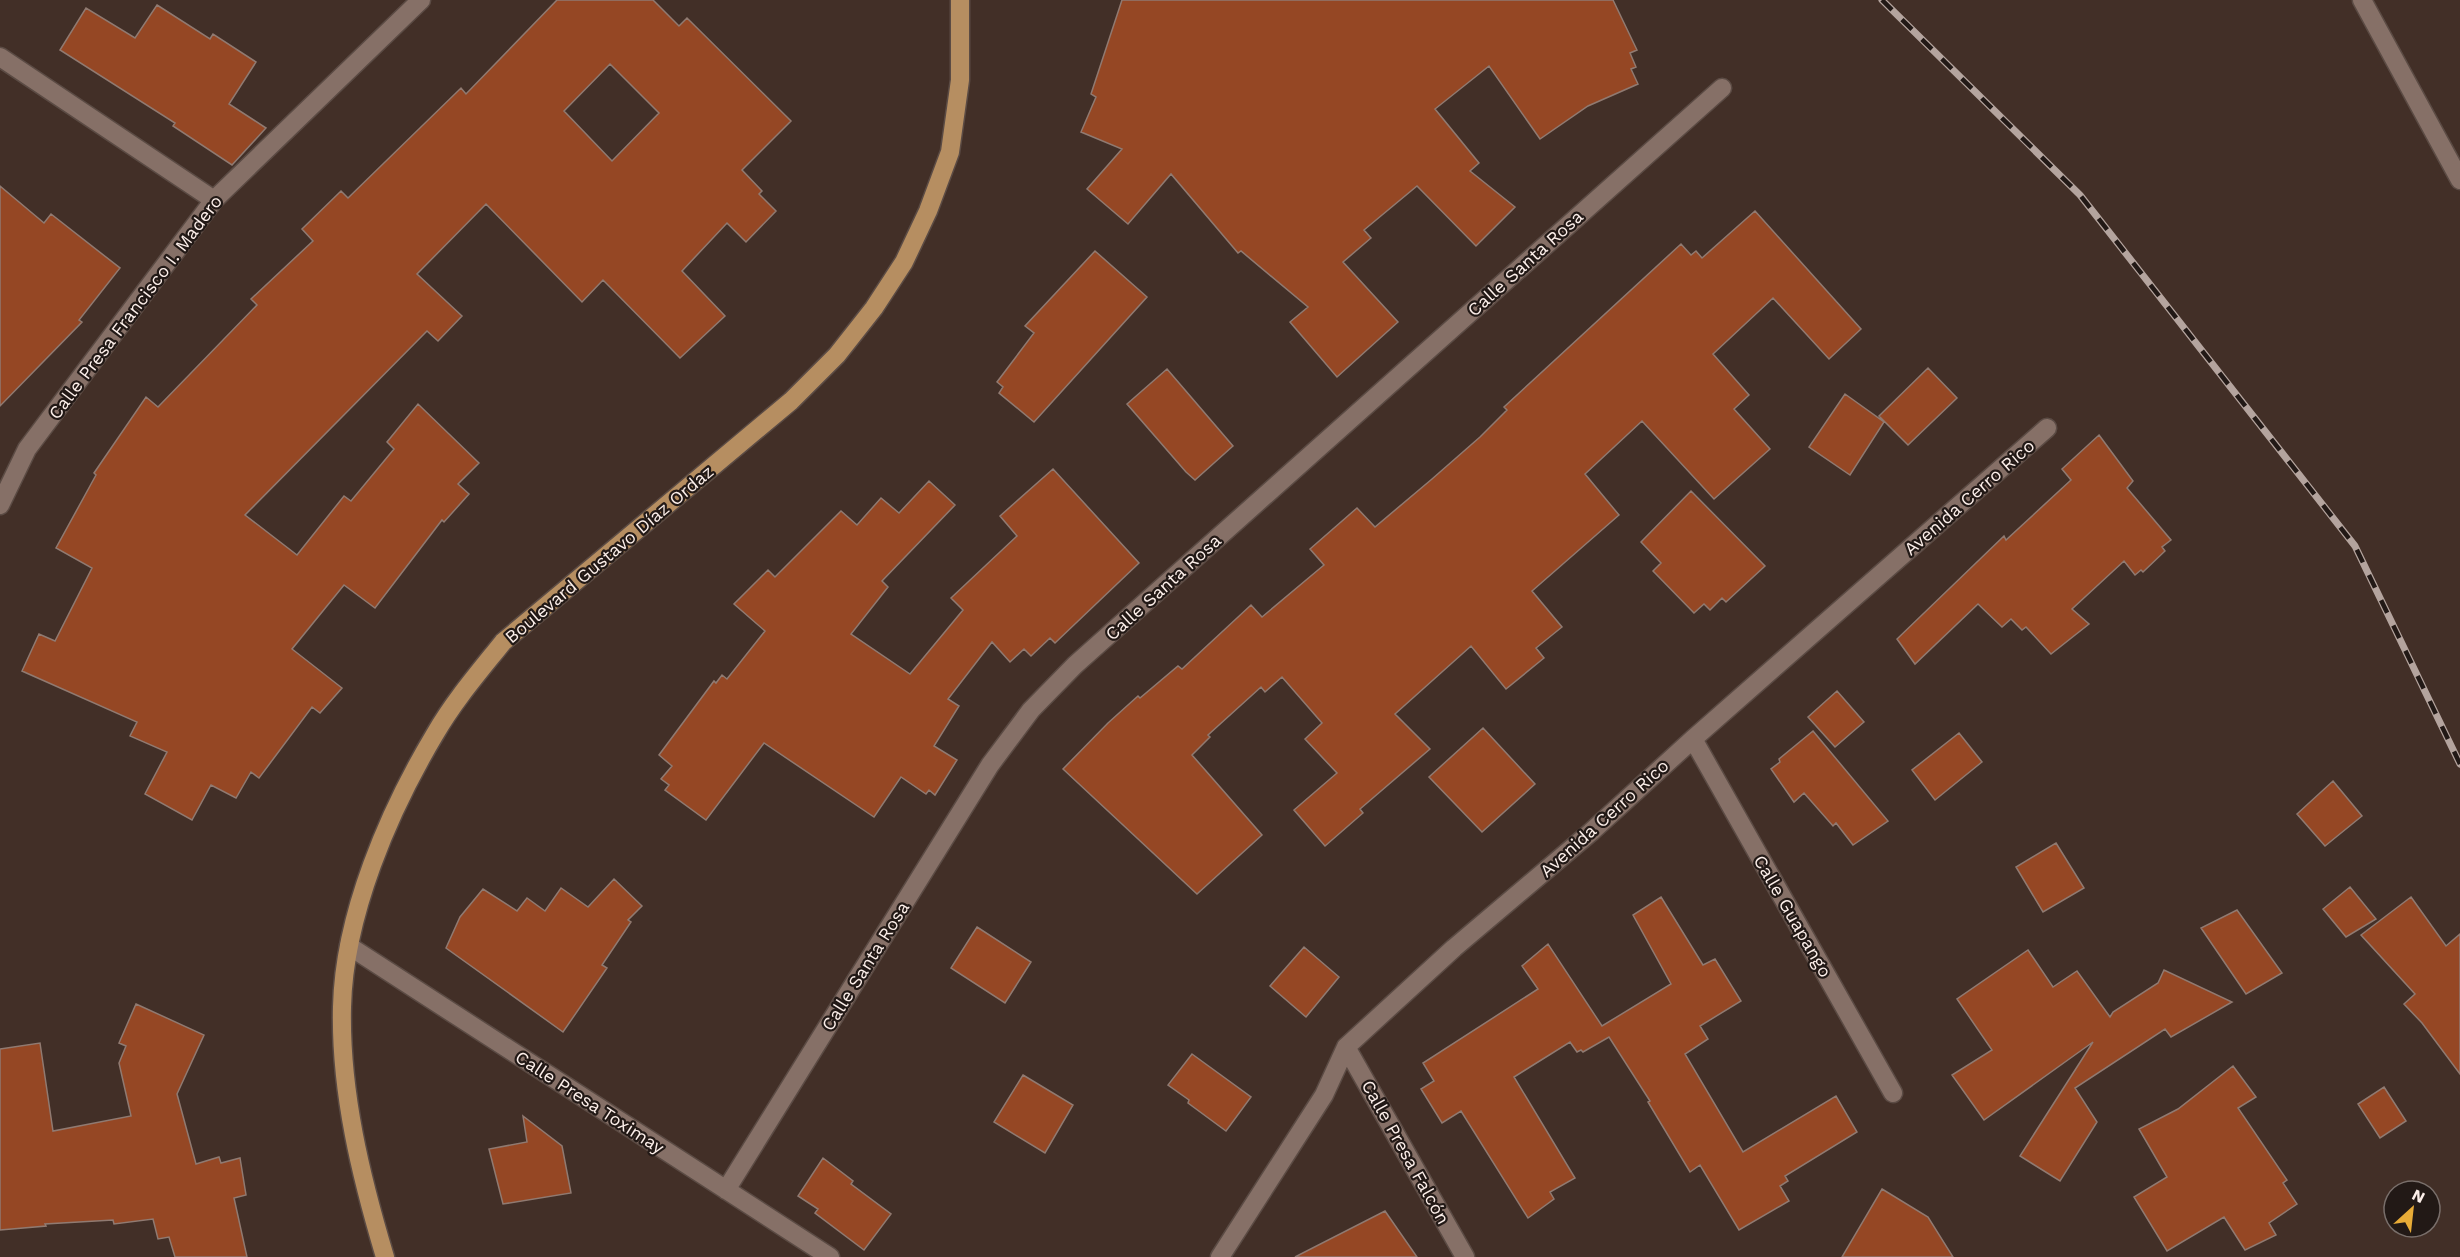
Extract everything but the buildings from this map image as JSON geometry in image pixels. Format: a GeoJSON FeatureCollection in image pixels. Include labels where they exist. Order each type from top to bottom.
{"type":"FeatureCollection","features":[{"type":"Feature","properties":{"kind":"main road","name":"Boulevard Gustavo Díaz Ordaz"},"geometry":{"type":"LineString","coordinates":[[385,1257],[369,1204],[353,1131],[344,1069],[342,1006],[349,946],[364,892],[403,791],[436,732],[503,642],[791,401],[837,355],[874,308],[904,262],[928,211],[950,152],[960,80],[960,0]]}},
{"type":"Feature","properties":{"kind":"street","name":"Calle Presa Francisco I. Madero"},"geometry":{"type":"LineString","coordinates":[[0,505],[27,449],[214,200],[421,0]]}},
{"type":"Feature","properties":{"kind":"street"},"geometry":{"type":"LineString","coordinates":[[2362,0],[2460,180]]}},
{"type":"Feature","properties":{"kind":"street"},"geometry":{"type":"LineString","coordinates":[[0,57],[214,200]]}},
{"type":"Feature","properties":{"kind":"street","name":"Calle Santa Rosa"},"geometry":{"type":"LineString","coordinates":[[726,1190],[990,765],[1031,710],[1075,665],[1722,88]]}},
{"type":"Feature","properties":{"kind":"street","name":"Avenida Cerro Rico"},"geometry":{"type":"LineString","coordinates":[[1220,1257],[1324,1095],[1346,1047],[1454,948],[1591,832],[1693,739],[2047,428]]}},
{"type":"Feature","properties":{"kind":"street","name":"Calle Guapango"},"geometry":{"type":"LineString","coordinates":[[1693,739],[1893,1093]]}},
{"type":"Feature","properties":{"kind":"street","name":"Calle Presa Toximay"},"geometry":{"type":"LineString","coordinates":[[349,946],[830,1257]]}},
{"type":"Feature","properties":{"kind":"street","name":"Calle Presa Falcón"},"geometry":{"type":"LineString","coordinates":[[1346,1047],[1466,1257]]}},
{"type":"Feature","properties":{"kind":"railway"},"geometry":{"type":"LineString","coordinates":[[1882,0],[2080,195],[2355,546],[2460,764]]}}]}
